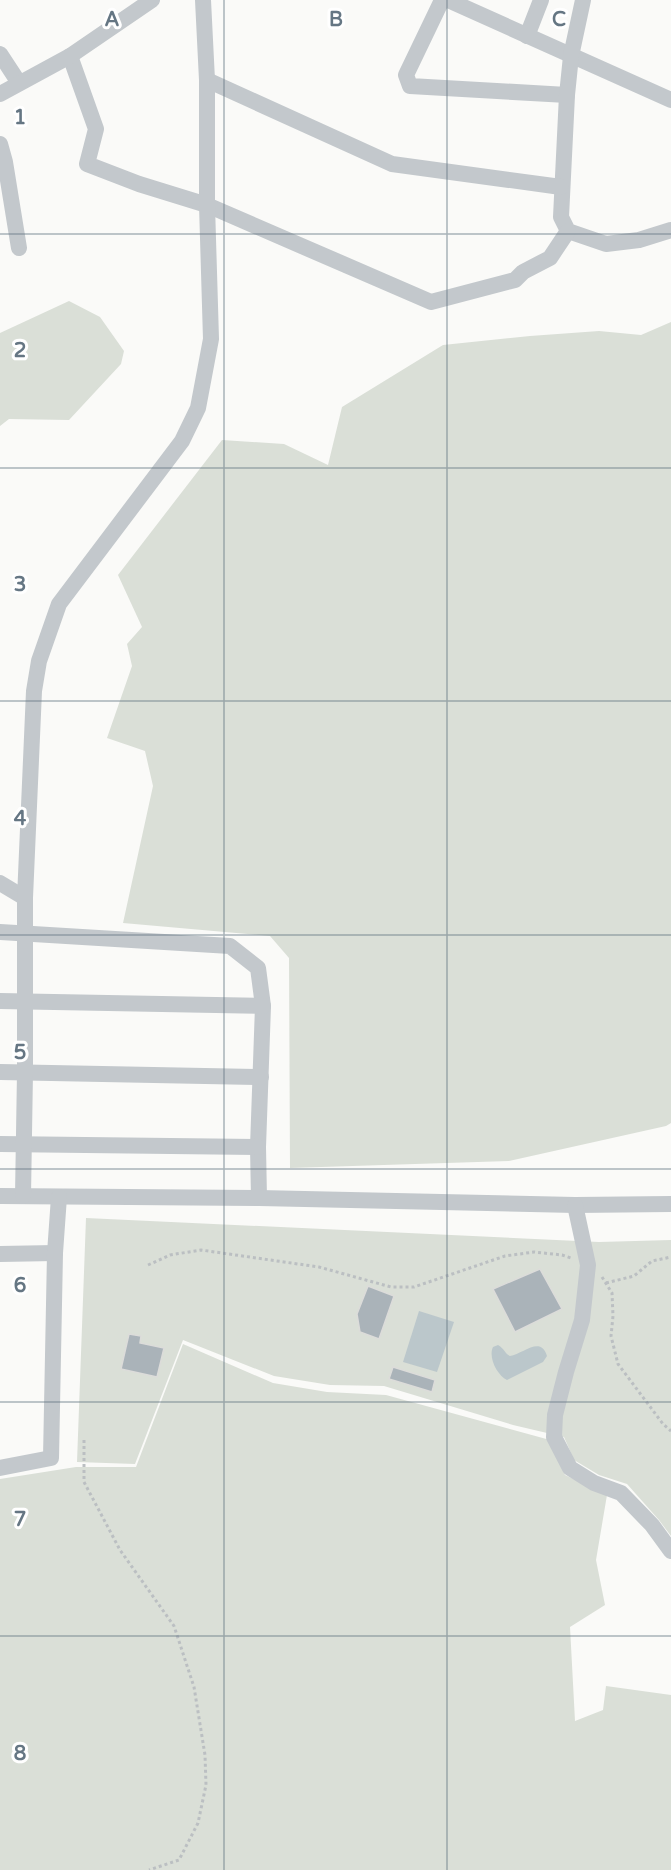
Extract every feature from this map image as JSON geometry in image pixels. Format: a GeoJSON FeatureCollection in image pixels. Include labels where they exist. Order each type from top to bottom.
{"type":"FeatureCollection","features":[{"type":"Feature","properties":{"kind":"street"},"geometry":{"type":"LineString","coordinates":[[0,94],[70,56],[152,0]]}},
{"type":"Feature","properties":{"kind":"street"},"geometry":{"type":"LineString","coordinates":[[23,1196],[25,898],[34,691],[39,661],[58,604],[182,441],[198,408],[211,339],[207,205],[207,80],[203,0]]}},
{"type":"Feature","properties":{"kind":"street"},"geometry":{"type":"LineString","coordinates":[[527,36],[541,0]]}},
{"type":"Feature","properties":{"kind":"street"},"geometry":{"type":"LineString","coordinates":[[583,0],[571,56],[567,95],[561,217],[568,231],[606,244],[639,240],[671,230]]}},
{"type":"Feature","properties":{"kind":"street"},"geometry":{"type":"LineString","coordinates":[[567,95],[410,86],[406,75],[451,1],[671,100]]}},
{"type":"Feature","properties":{"kind":"street"},"geometry":{"type":"LineString","coordinates":[[0,54],[19,83]]}},
{"type":"Feature","properties":{"kind":"street"},"geometry":{"type":"LineString","coordinates":[[70,56],[96,129],[87,164],[207,205],[431,302],[515,280],[522,272],[550,258],[568,231]]}},
{"type":"Feature","properties":{"kind":"street"},"geometry":{"type":"LineString","coordinates":[[207,80],[392,164],[561,187]]}},
{"type":"Feature","properties":{"kind":"street"},"geometry":{"type":"LineString","coordinates":[[0,144],[19,248]]}},
{"type":"Feature","properties":{"kind":"street"},"geometry":{"type":"LineString","coordinates":[[0,883],[25,898]]}},
{"type":"Feature","properties":{"kind":"street"},"geometry":{"type":"LineString","coordinates":[[0,932],[231,945],[258,968],[263,1006],[258,1147],[259,1198]]}},
{"type":"Feature","properties":{"kind":"street"},"geometry":{"type":"LineString","coordinates":[[0,1001],[263,1006]]}},
{"type":"Feature","properties":{"kind":"street"},"geometry":{"type":"LineString","coordinates":[[0,1072],[261,1077]]}},
{"type":"Feature","properties":{"kind":"street"},"geometry":{"type":"LineString","coordinates":[[0,1144],[258,1147]]}},
{"type":"Feature","properties":{"kind":"street"},"geometry":{"type":"LineString","coordinates":[[0,1196],[259,1198],[575,1205],[671,1204]]}},
{"type":"Feature","properties":{"kind":"street"},"geometry":{"type":"LineString","coordinates":[[0,1468],[51,1458],[58,1197]]}},
{"type":"Feature","properties":{"kind":"street"},"geometry":{"type":"LineString","coordinates":[[575,1205],[587,1265],[582,1320],[555,1415],[554,1437],[570,1468],[594,1483],[621,1493],[652,1525],[671,1551]]}},
{"type":"Feature","properties":{"kind":"street"},"geometry":{"type":"LineString","coordinates":[[0,1254],[55,1252]]}},
{"type":"Feature","properties":{"kind":"path"},"geometry":{"type":"LineString","coordinates":[[148,1265],[170,1255],[201,1250],[319,1267],[391,1287],[414,1287],[505,1257],[534,1252],[562,1255],[587,1265],[601,1275],[606,1283],[612,1293],[611,1336],[618,1364],[663,1424],[671,1431]]}},
{"type":"Feature","properties":{"kind":"path"},"geometry":{"type":"LineString","coordinates":[[606,1283],[634,1275],[652,1261],[671,1257]]}},
{"type":"Feature","properties":{"kind":"path"},"geometry":{"type":"LineString","coordinates":[[84,1440],[84,1482],[120,1550],[174,1626],[194,1687],[205,1755],[206,1785],[198,1823],[179,1860],[149,1870]]}},
{"type":"Feature","properties":{"kind":"shaded area"},"geometry":{"type":"Polygon","coordinates":[[[69,301],[100,317],[124,351],[121,364],[69,420],[9,419],[0,426],[0,333],[69,301]]]}},
{"type":"Feature","properties":{"kind":"shaded area"},"geometry":{"type":"Polygon","coordinates":[[[671,322],[671,1123],[509,1161],[290,1168],[289,958],[270,936],[123,923],[153,786],[145,751],[107,738],[132,666],[127,644],[142,627],[118,575],[222,440],[284,444],[328,465],[342,407],[443,345],[599,331],[641,335],[671,322]]]}},
{"type":"Feature","properties":{"kind":"shaded area"},"geometry":{"type":"Polygon","coordinates":[[[86,1218],[599,1242],[671,1240],[671,1536],[627,1484],[599,1475],[574,1460],[564,1437],[513,1425],[384,1386],[330,1385],[274,1376],[183,1340],[135,1464],[77,1462],[86,1218]]]}},
{"type":"Feature","properties":{"kind":"shaded area"},"geometry":{"type":"Polygon","coordinates":[[[419,1311],[454,1322],[437,1372],[403,1362],[419,1311]]]}},
{"type":"Feature","properties":{"kind":"shaded area"},"geometry":{"type":"Polygon","coordinates":[[[183,1344],[273,1383],[327,1392],[386,1395],[550,1440],[565,1475],[607,1495],[596,1560],[605,1605],[570,1627],[575,1721],[603,1710],[606,1686],[671,1695],[671,1870],[0,1870],[0,1479],[76,1467],[136,1467],[183,1344]]]}},
{"type":"Feature","properties":{"kind":"shaded area"},"geometry":{"type":"Polygon","coordinates":[[[498,1345],[510,1356],[536,1346],[541,1347],[547,1356],[543,1362],[507,1380],[494,1365],[492,1351],[493,1347],[498,1345]]]}},
{"type":"Feature","properties":{"kind":"building"},"geometry":{"type":"Polygon","coordinates":[[[540,1269],[562,1309],[515,1332],[493,1289],[540,1269]]]}},
{"type":"Feature","properties":{"kind":"building"},"geometry":{"type":"Polygon","coordinates":[[[368,1286],[394,1296],[379,1339],[360,1332],[357,1314],[368,1286]]]}},
{"type":"Feature","properties":{"kind":"building"},"geometry":{"type":"Polygon","coordinates":[[[129,1334],[141,1336],[140,1343],[164,1348],[157,1377],[121,1369],[129,1334]]]}},
{"type":"Feature","properties":{"kind":"building"},"geometry":{"type":"Polygon","coordinates":[[[393,1367],[435,1380],[432,1392],[389,1379],[393,1367]]]}}]}
